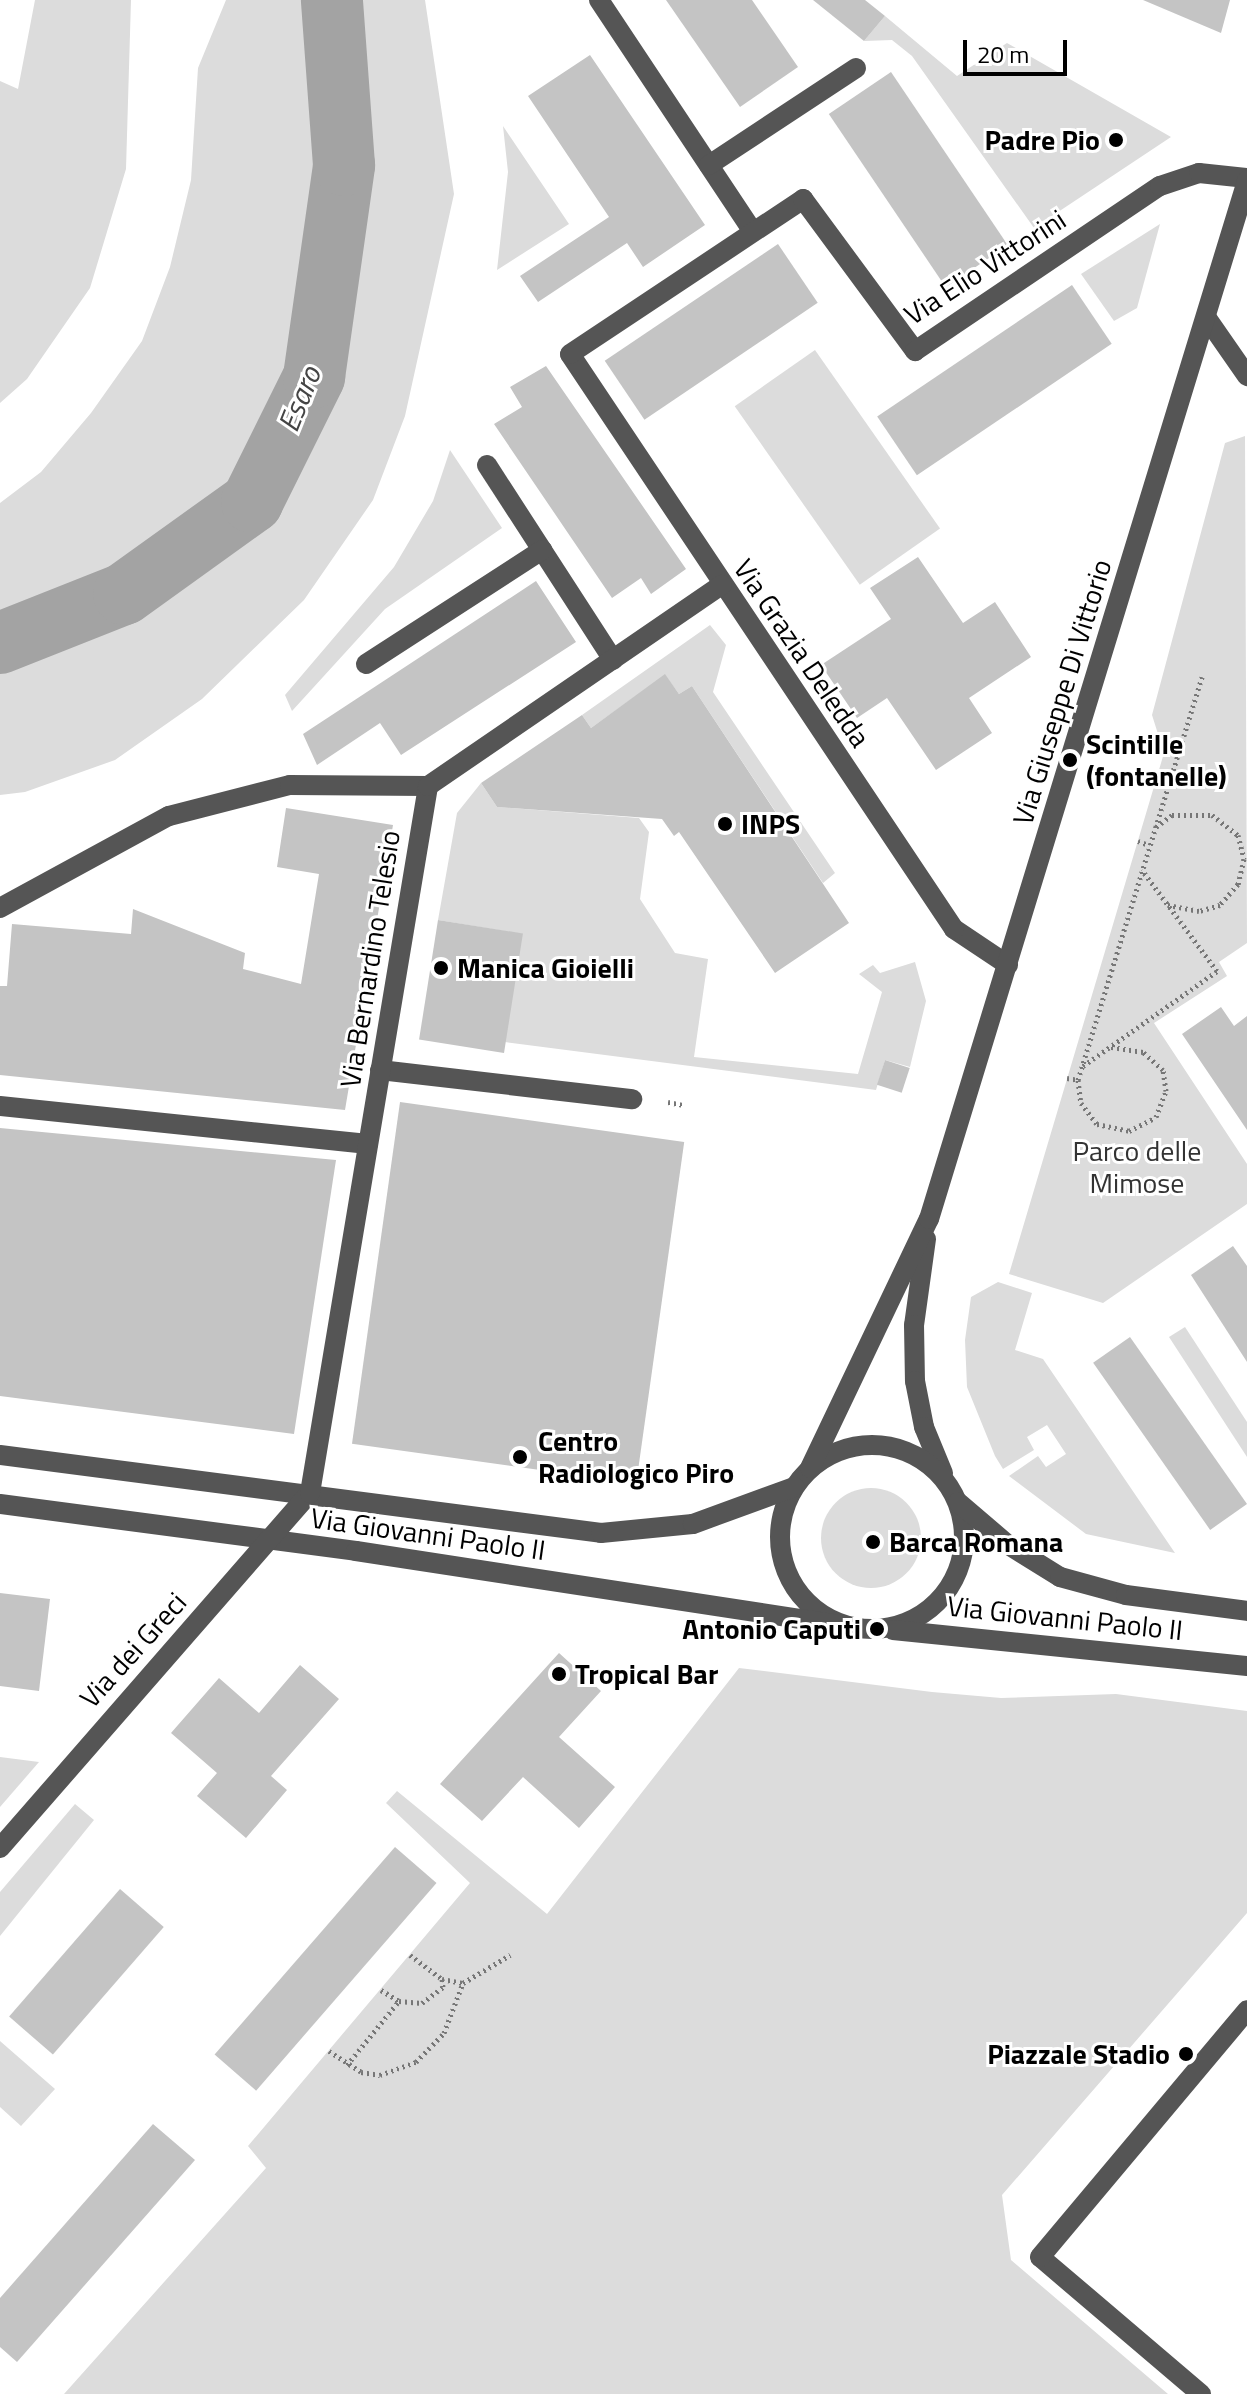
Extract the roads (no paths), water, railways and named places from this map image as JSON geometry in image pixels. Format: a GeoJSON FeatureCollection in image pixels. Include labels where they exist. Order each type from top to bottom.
{"type":"FeatureCollection","features":[{"type":"Feature","properties":{"kind":"street"},"geometry":{"type":"LineString","coordinates":[[599,0],[753,232]]}},
{"type":"Feature","properties":{"kind":"street"},"geometry":{"type":"LineString","coordinates":[[709,165],[856,68]]}},
{"type":"Feature","properties":{"kind":"street","name":"Via Elio Vittorini"},"geometry":{"type":"LineString","coordinates":[[570,354],[803,199],[915,351],[1160,186],[1199,173],[1247,180]]}},
{"type":"Feature","properties":{"kind":"street","name":"Via Giuseppe Di Vittorio"},"geometry":{"type":"LineString","coordinates":[[929,1219],[1247,180]]}},
{"type":"Feature","properties":{"kind":"street"},"geometry":{"type":"LineString","coordinates":[[1206,317],[1247,376]]}},
{"type":"Feature","properties":{"kind":"street","name":"Via Grazia Deledda"},"geometry":{"type":"LineString","coordinates":[[570,354],[954,929],[1008,965]]}},
{"type":"Feature","properties":{"kind":"street"},"geometry":{"type":"LineString","coordinates":[[487,465],[613,660]]}},
{"type":"Feature","properties":{"kind":"street"},"geometry":{"type":"LineString","coordinates":[[366,664],[542,550]]}},
{"type":"Feature","properties":{"kind":"street"},"geometry":{"type":"LineString","coordinates":[[0,908],[169,816],[290,785],[428,786],[722,585]]}},
{"type":"Feature","properties":{"kind":"street","name":"Via Bernardino Telesio"},"geometry":{"type":"LineString","coordinates":[[310,1493],[319,1464],[368,1144],[428,786]]}},
{"type":"Feature","properties":{"kind":"street"},"geometry":{"type":"LineString","coordinates":[[380,1070],[632,1099]]}},
{"type":"Feature","properties":{"kind":"street"},"geometry":{"type":"LineString","coordinates":[[0,1106],[368,1144]]}},
{"type":"Feature","properties":{"kind":"street"},"geometry":{"type":"LineString","coordinates":[[929,1219],[914,1325],[915,1381],[924,1427],[953,1493],[963,1552],[943,1597],[924,1613],[877,1629],[848,1626],[806,1601],[782,1558],[779,1533],[794,1487],[810,1468],[929,1219]]}},
{"type":"Feature","properties":{"kind":"street"},"geometry":{"type":"LineString","coordinates":[[810,1468],[856,1446],[882,1445],[917,1456],[953,1493]]}},
{"type":"Feature","properties":{"kind":"street","name":"Via Giovanni Paolo II"},"geometry":{"type":"LineString","coordinates":[[0,1455],[601,1533],[693,1524],[794,1487]]}},
{"type":"Feature","properties":{"kind":"street","name":"Via dei Greci"},"geometry":{"type":"LineString","coordinates":[[0,1848],[310,1493]]}},
{"type":"Feature","properties":{"kind":"street","name":"Via Giovanni Paolo II"},"geometry":{"type":"LineString","coordinates":[[953,1493],[1007,1544],[1060,1577],[1126,1595],[1247,1611]]}},
{"type":"Feature","properties":{"kind":"street","name":"Via Giovanni Paolo II"},"geometry":{"type":"LineString","coordinates":[[0,1504],[271,1540],[848,1626]]}},
{"type":"Feature","properties":{"kind":"street","name":"Via Giovanni Paolo II"},"geometry":{"type":"LineString","coordinates":[[877,1629],[1247,1666]]}},
{"type":"Feature","properties":{"kind":"street"},"geometry":{"type":"LineString","coordinates":[[1201,2394],[1040,2257],[1247,2010]]}},
{"type":"Feature","properties":{"kind":"waterway","name":"Esaro"},"geometry":{"type":"LineString","coordinates":[[0,643],[124,594],[252,502],[314,377],[344,165],[332,0]]}},
{"type":"Feature","properties":{"kind":"place","name":"Padre Pio"},"geometry":{"type":"Point","coordinates":[1116,140]}},
{"type":"Feature","properties":{"kind":"place","name":"Scintille (fontanelle)"},"geometry":{"type":"Point","coordinates":[1070,760]}},
{"type":"Feature","properties":{"kind":"place","name":"INPS"},"geometry":{"type":"Point","coordinates":[725,824]}},
{"type":"Feature","properties":{"kind":"place","name":"Manica Gioielli"},"geometry":{"type":"Point","coordinates":[441,968]}},
{"type":"Feature","properties":{"kind":"place","name":"Centro Radiologico Piro"},"geometry":{"type":"Point","coordinates":[520,1457]}},
{"type":"Feature","properties":{"kind":"place","name":"Barca Romana"},"geometry":{"type":"Point","coordinates":[873,1542]}},
{"type":"Feature","properties":{"kind":"place","name":"Antonio Caputi"},"geometry":{"type":"Point","coordinates":[877,1629]}},
{"type":"Feature","properties":{"kind":"place","name":"Tropical Bar"},"geometry":{"type":"Point","coordinates":[559,1674]}},
{"type":"Feature","properties":{"kind":"place","name":"Piazzale Stadio"},"geometry":{"type":"Point","coordinates":[1186,2054]}},
{"type":"Feature","properties":{"kind":"park label","name":"Parco delle Mimose"},"geometry":{"type":"Point","coordinates":[1137,1167]}}]}
